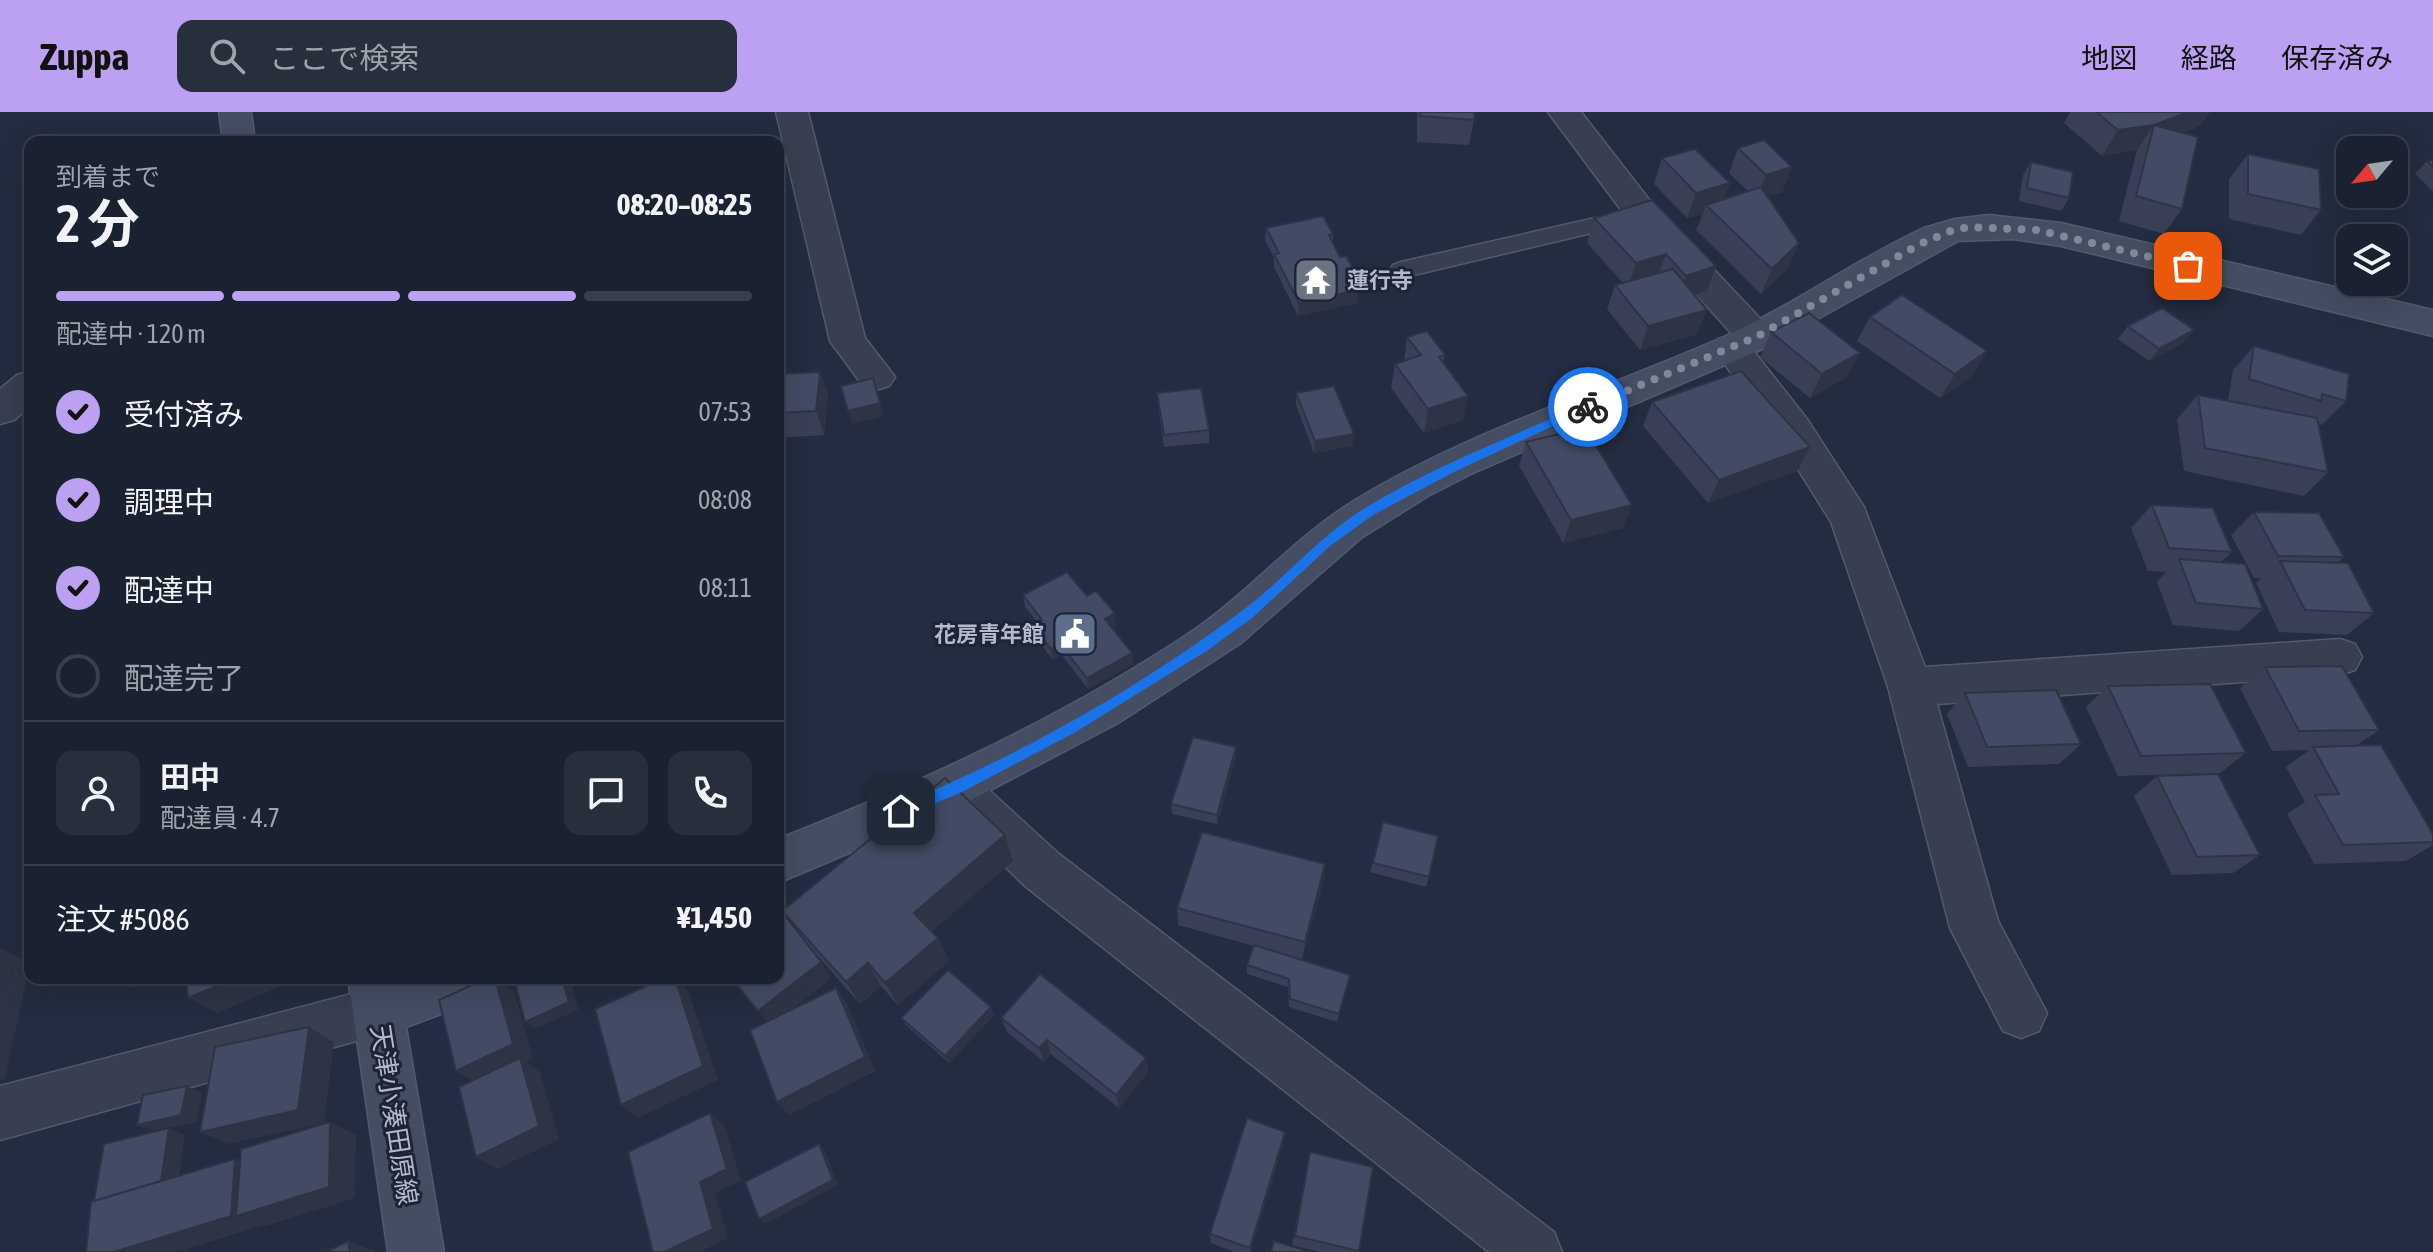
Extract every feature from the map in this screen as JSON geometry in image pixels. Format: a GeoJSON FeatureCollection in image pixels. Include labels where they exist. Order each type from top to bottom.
{"type":"FeatureCollection","features":[{"type":"Feature","properties":{"kind":"street"},"geometry":{"type":"LineString","coordinates":[[235,112],[238,136]]}},
{"type":"Feature","properties":{"kind":"street"},"geometry":{"type":"LineString","coordinates":[[792,112],[848,341],[876,377]]}},
{"type":"Feature","properties":{"kind":"street"},"geometry":{"type":"LineString","coordinates":[[1564,112],[1743,343],[1850,518],[1910,687],[1975,928],[2021,1013]]}},
{"type":"Feature","properties":{"kind":"street"},"geometry":{"type":"LineString","coordinates":[[784,859],[955,788],[1069,729],[1204,646],[1248,614],[1326,542],[1369,512],[1428,480],[1535,429],[1743,343],[1920,244],[1968,227],[2037,230],[2433,323]]}},
{"type":"Feature","properties":{"kind":"street"},"geometry":{"type":"LineString","coordinates":[[0,410],[24,390]]}},
{"type":"Feature","properties":{"kind":"street"},"geometry":{"type":"LineString","coordinates":[[1910,687],[2340,657]]}},
{"type":"Feature","properties":{"kind":"street"},"geometry":{"type":"LineString","coordinates":[[955,788],[1042,870],[1534,1252]]}},
{"type":"Feature","properties":{"kind":"street"},"geometry":{"type":"LineString","coordinates":[[0,1113],[375,995],[439,984]]}},
{"type":"Feature","properties":{"kind":"street","name":"天津小湊田原線"},"geometry":{"type":"LineString","coordinates":[[375,995],[416,1252]]}},
{"type":"Feature","properties":{"kind":"lane"},"geometry":{"type":"LineString","coordinates":[[1401,270],[1642,214]]}},
{"type":"Feature","properties":{"kind":"building"},"geometry":{"type":"Polygon","coordinates":[[[1420,112],[1474,112],[1474,120],[1420,116],[1420,112]]]}},
{"type":"Feature","properties":{"kind":"building"},"geometry":{"type":"Polygon","coordinates":[[[2096,112],[2188,112],[2154,125],[2118,130],[2096,112]]]}},
{"type":"Feature","properties":{"kind":"building"},"geometry":{"type":"Polygon","coordinates":[[[2154,125],[2198,137],[2182,209],[2136,196],[2154,125]]]}},
{"type":"Feature","properties":{"kind":"building"},"geometry":{"type":"Polygon","coordinates":[[[1764,140],[1792,167],[1766,175],[1738,148],[1764,140]]]}},
{"type":"Feature","properties":{"kind":"building"},"geometry":{"type":"Polygon","coordinates":[[[1695,149],[1730,183],[1696,193],[1662,158],[1695,149]]]}},
{"type":"Feature","properties":{"kind":"building"},"geometry":{"type":"Polygon","coordinates":[[[2248,154],[2319,169],[2321,210],[2248,194],[2248,154]]]}},
{"type":"Feature","properties":{"kind":"building"},"geometry":{"type":"Polygon","coordinates":[[[2031,162],[2073,172],[2069,198],[2027,188],[2031,162]]]}},
{"type":"Feature","properties":{"kind":"building"},"geometry":{"type":"Polygon","coordinates":[[[1761,187],[1799,243],[1772,269],[1706,205],[1761,187]]]}},
{"type":"Feature","properties":{"kind":"building"},"geometry":{"type":"Polygon","coordinates":[[[1652,200],[1716,266],[1686,276],[1666,254],[1636,263],[1594,218],[1652,200]]]}},
{"type":"Feature","properties":{"kind":"building","name":"蓮行寺"},"geometry":{"type":"Polygon","coordinates":[[[1323,216],[1340,257],[1346,256],[1358,277],[1352,278],[1358,290],[1299,303],[1274,254],[1279,253],[1266,228],[1323,216]]]}},
{"type":"Feature","properties":{"kind":"building"},"geometry":{"type":"Polygon","coordinates":[[[1673,269],[1707,310],[1648,326],[1615,285],[1673,269]]]}},
{"type":"Feature","properties":{"kind":"building"},"geometry":{"type":"Polygon","coordinates":[[[1902,295],[1987,351],[1955,374],[1870,317],[1902,295]]]}},
{"type":"Feature","properties":{"kind":"building"},"geometry":{"type":"Polygon","coordinates":[[[2162,308],[2194,330],[2159,349],[2128,326],[2162,308]]]}},
{"type":"Feature","properties":{"kind":"building"},"geometry":{"type":"Polygon","coordinates":[[[1809,313],[1860,353],[1822,374],[1771,332],[1809,313]]]}},
{"type":"Feature","properties":{"kind":"building"},"geometry":{"type":"Polygon","coordinates":[[[1427,331],[1445,355],[1439,357],[1468,396],[1428,409],[1395,364],[1421,355],[1407,337],[1427,331]]]}},
{"type":"Feature","properties":{"kind":"building"},"geometry":{"type":"Polygon","coordinates":[[[2254,346],[2349,374],[2346,401],[2322,394],[2321,401],[2249,379],[2254,346]]]}},
{"type":"Feature","properties":{"kind":"building"},"geometry":{"type":"Polygon","coordinates":[[[1741,371],[1810,447],[1719,480],[1652,402],[1741,371]]]}},
{"type":"Feature","properties":{"kind":"building"},"geometry":{"type":"Polygon","coordinates":[[[820,372],[816,411],[784,413],[784,374],[820,372]]]}},
{"type":"Feature","properties":{"kind":"building"},"geometry":{"type":"Polygon","coordinates":[[[873,378],[880,403],[848,411],[841,386],[873,378]]]}},
{"type":"Feature","properties":{"kind":"building"},"geometry":{"type":"Polygon","coordinates":[[[1334,386],[1354,434],[1315,441],[1296,393],[1334,386]]]}},
{"type":"Feature","properties":{"kind":"building"},"geometry":{"type":"Polygon","coordinates":[[[1201,388],[1209,430],[1164,435],[1157,393],[1201,388]]]}},
{"type":"Feature","properties":{"kind":"building"},"geometry":{"type":"Polygon","coordinates":[[[2198,395],[2317,418],[2328,472],[2205,448],[2198,395]]]}},
{"type":"Feature","properties":{"kind":"building"},"geometry":{"type":"Polygon","coordinates":[[[1585,428],[1632,505],[1571,520],[1526,442],[1585,428]]]}},
{"type":"Feature","properties":{"kind":"building"},"geometry":{"type":"Polygon","coordinates":[[[2152,505],[2213,508],[2232,552],[2169,548],[2152,505]]]}},
{"type":"Feature","properties":{"kind":"building"},"geometry":{"type":"Polygon","coordinates":[[[2254,512],[2319,513],[2344,557],[2278,556],[2254,512]]]}},
{"type":"Feature","properties":{"kind":"building"},"geometry":{"type":"Polygon","coordinates":[[[2179,559],[2245,564],[2263,609],[2196,603],[2179,559]]]}},
{"type":"Feature","properties":{"kind":"building"},"geometry":{"type":"Polygon","coordinates":[[[2280,561],[2348,563],[2374,613],[2305,610],[2280,561]]]}},
{"type":"Feature","properties":{"kind":"building","name":"花房青年館"},"geometry":{"type":"Polygon","coordinates":[[[1067,572],[1087,596],[1096,591],[1115,613],[1105,619],[1132,653],[1087,678],[1060,644],[1051,649],[1033,626],[1042,620],[1023,595],[1067,572]]]}},
{"type":"Feature","properties":{"kind":"building"},"geometry":{"type":"Polygon","coordinates":[[[2342,666],[2379,730],[2299,731],[2265,667],[2342,666]]]}},
{"type":"Feature","properties":{"kind":"building"},"geometry":{"type":"Polygon","coordinates":[[[2210,684],[2246,753],[2141,756],[2108,686],[2210,684]]]}},
{"type":"Feature","properties":{"kind":"building"},"geometry":{"type":"Polygon","coordinates":[[[2056,690],[2081,744],[1987,747],[1965,693],[2056,690]]]}},
{"type":"Feature","properties":{"kind":"building"},"geometry":{"type":"Polygon","coordinates":[[[1193,737],[1236,747],[1217,815],[1171,804],[1193,737]]]}},
{"type":"Feature","properties":{"kind":"building"},"geometry":{"type":"Polygon","coordinates":[[[2381,745],[2433,834],[2433,842],[2343,845],[2315,795],[2339,794],[2313,747],[2381,745]]]}},
{"type":"Feature","properties":{"kind":"building"},"geometry":{"type":"Polygon","coordinates":[[[2218,774],[2260,855],[2197,857],[2157,776],[2218,774]]]}},
{"type":"Feature","properties":{"kind":"building"},"geometry":{"type":"Polygon","coordinates":[[[945,778],[1005,835],[914,913],[938,938],[885,983],[868,963],[846,982],[784,913],[784,909],[945,778]]]}},
{"type":"Feature","properties":{"kind":"building"},"geometry":{"type":"Polygon","coordinates":[[[1383,822],[1438,836],[1429,877],[1373,863],[1383,822]]]}},
{"type":"Feature","properties":{"kind":"building"},"geometry":{"type":"Polygon","coordinates":[[[1202,832],[1325,864],[1305,942],[1177,908],[1202,832]]]}},
{"type":"Feature","properties":{"kind":"building"},"geometry":{"type":"Polygon","coordinates":[[[784,917],[821,962],[758,1011],[736,984],[784,984],[784,917]]]}},
{"type":"Feature","properties":{"kind":"building"},"geometry":{"type":"Polygon","coordinates":[[[1254,945],[1350,975],[1339,1014],[1290,999],[1289,979],[1247,965],[1254,945]]]}},
{"type":"Feature","properties":{"kind":"building"},"geometry":{"type":"Polygon","coordinates":[[[948,970],[991,1007],[945,1056],[901,1018],[948,970]]]}},
{"type":"Feature","properties":{"kind":"building"},"geometry":{"type":"Polygon","coordinates":[[[1040,974],[1146,1058],[1116,1095],[1047,1040],[1039,1048],[1001,1018],[1040,974]]]}},
{"type":"Feature","properties":{"kind":"building"},"geometry":{"type":"Polygon","coordinates":[[[187,984],[222,984],[188,998],[187,984]]]}},
{"type":"Feature","properties":{"kind":"building"},"geometry":{"type":"Polygon","coordinates":[[[474,984],[497,984],[513,1044],[456,1071],[439,1000],[474,984]]]}},
{"type":"Feature","properties":{"kind":"building"},"geometry":{"type":"Polygon","coordinates":[[[515,984],[564,984],[569,1002],[525,1022],[515,984]]]}},
{"type":"Feature","properties":{"kind":"building"},"geometry":{"type":"Polygon","coordinates":[[[651,984],[677,984],[703,1066],[621,1105],[595,1009],[651,984]]]}},
{"type":"Feature","properties":{"kind":"building"},"geometry":{"type":"Polygon","coordinates":[[[836,988],[865,1057],[777,1102],[750,1030],[836,988]]]}},
{"type":"Feature","properties":{"kind":"building"},"geometry":{"type":"Polygon","coordinates":[[[309,1027],[298,1110],[200,1132],[215,1047],[309,1027]]]}},
{"type":"Feature","properties":{"kind":"building"},"geometry":{"type":"Polygon","coordinates":[[[520,1058],[539,1126],[476,1157],[459,1087],[520,1058]]]}},
{"type":"Feature","properties":{"kind":"building"},"geometry":{"type":"Polygon","coordinates":[[[187,1086],[181,1115],[137,1125],[143,1095],[187,1086]]]}},
{"type":"Feature","properties":{"kind":"building"},"geometry":{"type":"Polygon","coordinates":[[[710,1113],[727,1169],[700,1182],[713,1229],[664,1252],[653,1252],[628,1152],[710,1113]]]}},
{"type":"Feature","properties":{"kind":"building"},"geometry":{"type":"Polygon","coordinates":[[[1247,1118],[1285,1132],[1250,1248],[1210,1234],[1247,1118]]]}},
{"type":"Feature","properties":{"kind":"building"},"geometry":{"type":"Polygon","coordinates":[[[330,1122],[329,1187],[236,1216],[241,1149],[330,1122]]]}},
{"type":"Feature","properties":{"kind":"building"},"geometry":{"type":"Polygon","coordinates":[[[169,1128],[161,1181],[94,1201],[104,1144],[169,1128]]]}},
{"type":"Feature","properties":{"kind":"building"},"geometry":{"type":"Polygon","coordinates":[[[819,1144],[833,1180],[759,1219],[745,1182],[819,1144]]]}},
{"type":"Feature","properties":{"kind":"building"},"geometry":{"type":"Polygon","coordinates":[[[1310,1152],[1373,1167],[1359,1251],[1295,1236],[1310,1152]]]}},
{"type":"Feature","properties":{"kind":"building"},"geometry":{"type":"Polygon","coordinates":[[[235,1159],[231,1216],[114,1252],[86,1252],[91,1202],[235,1159]]]}},
{"type":"Feature","properties":{"kind":"building"},"geometry":{"type":"Polygon","coordinates":[[[348,1241],[350,1252],[326,1252],[348,1241]]]}},
{"type":"Feature","properties":{"kind":"building"},"geometry":{"type":"Polygon","coordinates":[[[1274,1241],[1310,1252],[1271,1252],[1274,1241]]]}},
{"type":"Feature","properties":{"kind":"way so far"},"geometry":{"type":"LineString","coordinates":[[1588,407],[1756,337],[1920,244],[1968,227],[2037,230],[2188,266]]}},
{"type":"Feature","properties":{"kind":"place","name":"蓮行寺"},"geometry":{"type":"Point","coordinates":[1316,280]}},
{"type":"Feature","properties":{"kind":"place","name":"花房青年館"},"geometry":{"type":"Point","coordinates":[1075,634]}},
{"type":"Feature","properties":{"kind":"route"},"geometry":{"type":"LineString","coordinates":[[901,811],[955,788],[1069,729],[1204,646],[1248,614],[1326,542],[1369,512],[1450,469],[1588,407]]}}]}
